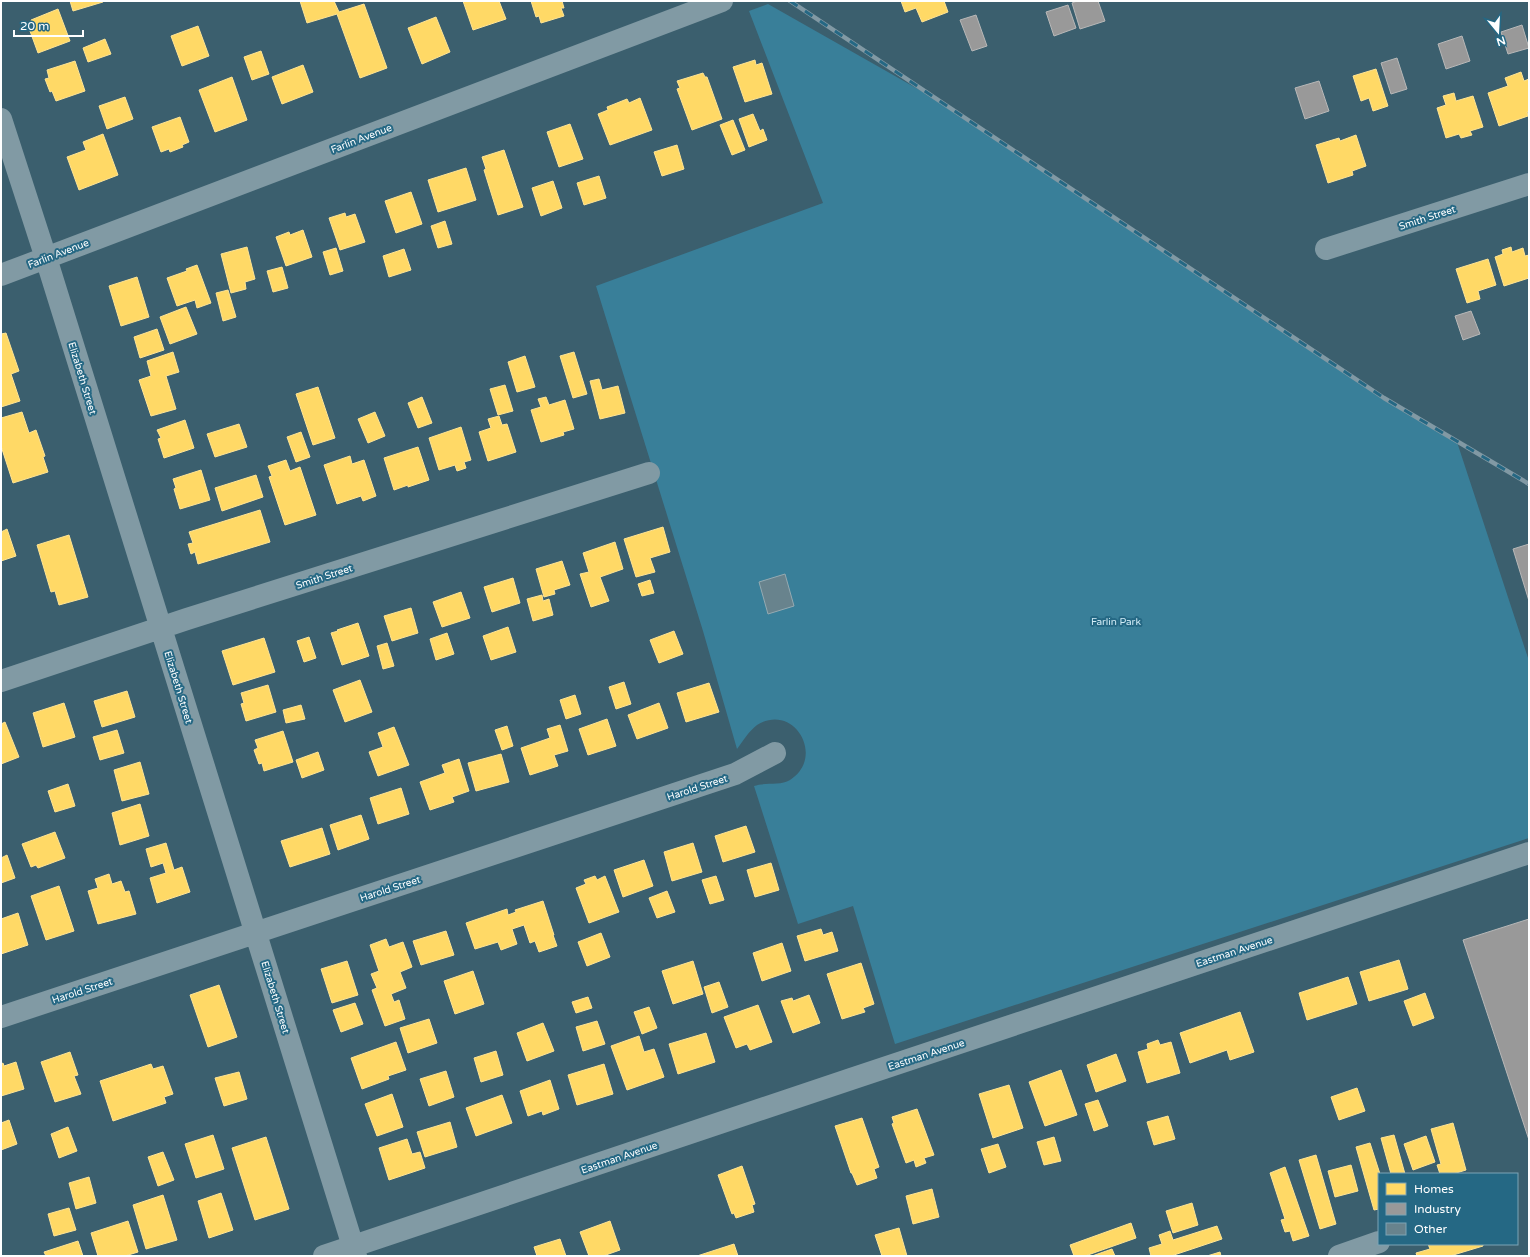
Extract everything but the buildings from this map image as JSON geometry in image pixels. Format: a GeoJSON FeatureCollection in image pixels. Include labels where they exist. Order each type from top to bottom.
{"type":"FeatureCollection","features":[{"type":"Feature","properties":{"kind":"street","name":"Farlin Avenue"},"geometry":{"type":"LineString","coordinates":[[1,275],[722,1]]}},
{"type":"Feature","properties":{"kind":"street","name":"Elizabeth Street"},"geometry":{"type":"LineString","coordinates":[[1,119],[46,258],[354,1251]]}},
{"type":"Feature","properties":{"kind":"street","name":"Smith Street"},"geometry":{"type":"LineString","coordinates":[[1326,250],[1529,184]]}},
{"type":"Feature","properties":{"kind":"street","name":"Smith Street"},"geometry":{"type":"LineString","coordinates":[[1,681],[160,628],[648,473]]}},
{"type":"Feature","properties":{"kind":"street","name":"Harold Street"},"geometry":{"type":"LineString","coordinates":[[1,1017],[735,774],[775,752]]}},
{"type":"Feature","properties":{"kind":"street","name":"Eastman Avenue"},"geometry":{"type":"LineString","coordinates":[[324,1256],[354,1251],[858,1076],[1529,853]]}},
{"type":"Feature","properties":{"kind":"street"},"geometry":{"type":"LineString","coordinates":[[1339,1256],[1378,1242]]}},
{"type":"Feature","properties":{"kind":"green space","name":"Farlin Park"},"geometry":{"type":"Polygon","coordinates":[[[768,4],[939,101],[1384,398],[1457,442],[1529,661],[1529,838],[895,1044],[853,906],[798,924],[754,786],[782,783],[790,780],[800,770],[805,758],[805,746],[801,735],[793,726],[783,721],[771,720],[754,727],[737,749],[703,631],[596,286],[823,203],[749,11],[768,4]]]}},
{"type":"Feature","properties":{"kind":"railway"},"geometry":{"type":"LineString","coordinates":[[790,1],[1384,398],[1529,484]]}}]}
